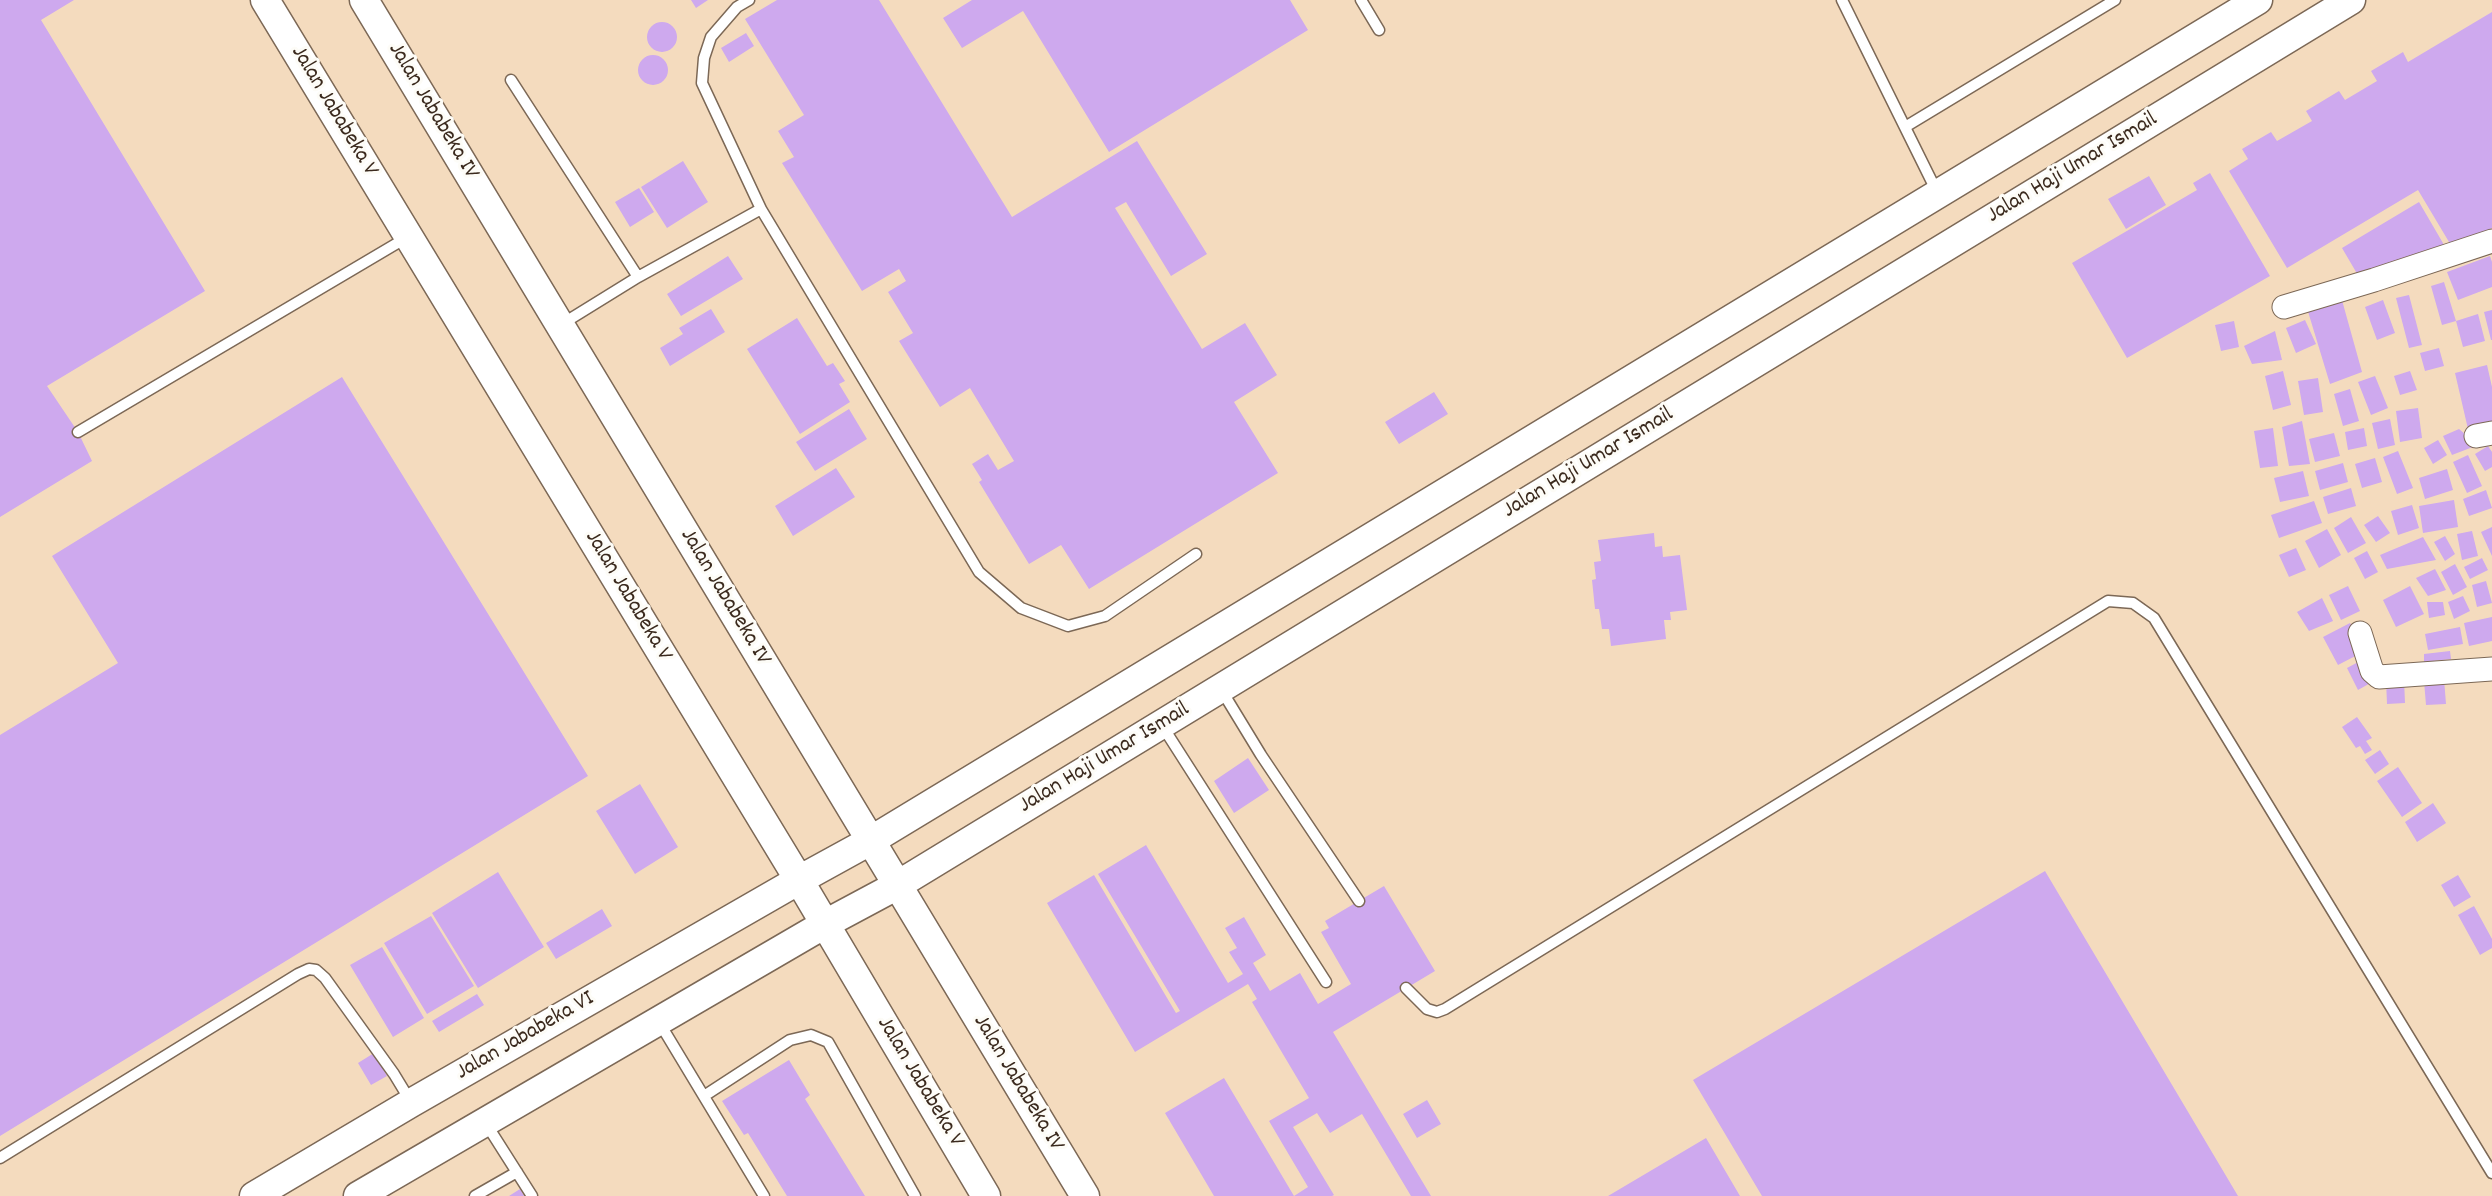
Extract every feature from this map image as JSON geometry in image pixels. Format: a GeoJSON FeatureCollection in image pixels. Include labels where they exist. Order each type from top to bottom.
{"type":"FeatureCollection","features":[{"type":"Feature","properties":{"kind":"street","name":"Jalan Jababeka V"},"geometry":{"type":"LineString","coordinates":[[265,0],[799,880],[986,1196]]}},
{"type":"Feature","properties":{"kind":"street","name":"Jalan Jababeka IV"},"geometry":{"type":"LineString","coordinates":[[364,0],[1085,1196]]}},
{"type":"Feature","properties":{"kind":"street"},"geometry":{"type":"LineString","coordinates":[[799,880],[870,841],[2258,0]]}},
{"type":"Feature","properties":{"kind":"street","name":"Jalan Haji Umar Ismail"},"geometry":{"type":"LineString","coordinates":[[825,924],[896,886],[2351,0]]}},
{"type":"Feature","properties":{"kind":"street"},"geometry":{"type":"LineString","coordinates":[[2284,307],[2492,241]]}},
{"type":"Feature","properties":{"kind":"street"},"geometry":{"type":"LineString","coordinates":[[2360,634],[2372,671],[2379,677],[2492,669]]}},
{"type":"Feature","properties":{"kind":"street","name":"Jalan Jababeka VI"},"geometry":{"type":"LineString","coordinates":[[254,1196],[799,880]]}},
{"type":"Feature","properties":{"kind":"street"},"geometry":{"type":"LineString","coordinates":[[358,1196],[825,924]]}},
{"type":"Feature","properties":{"kind":"lane"},"geometry":{"type":"LineString","coordinates":[[749,0],[737,7],[711,37],[704,58],[702,83],[761,209],[979,572],[1021,608],[1068,626],[1105,616],[1196,554]]}},
{"type":"Feature","properties":{"kind":"lane"},"geometry":{"type":"LineString","coordinates":[[1361,0],[1379,30]]}},
{"type":"Feature","properties":{"kind":"lane"},"geometry":{"type":"LineString","coordinates":[[1842,0],[1938,194]]}},
{"type":"Feature","properties":{"kind":"lane"},"geometry":{"type":"LineString","coordinates":[[1905,127],[2115,0]]}},
{"type":"Feature","properties":{"kind":"lane"},"geometry":{"type":"LineString","coordinates":[[511,80],[638,277]]}},
{"type":"Feature","properties":{"kind":"lane"},"geometry":{"type":"LineString","coordinates":[[560,326],[638,277],[761,209]]}},
{"type":"Feature","properties":{"kind":"lane"},"geometry":{"type":"LineString","coordinates":[[78,432],[408,236]]}},
{"type":"Feature","properties":{"kind":"lane"},"geometry":{"type":"LineString","coordinates":[[1406,988],[1427,1009],[1437,1012],[1446,1009],[2108,601],[2133,603],[2154,618],[2492,1173]]}},
{"type":"Feature","properties":{"kind":"lane"},"geometry":{"type":"LineString","coordinates":[[1221,688],[1261,755],[1359,901]]}},
{"type":"Feature","properties":{"kind":"lane"},"geometry":{"type":"LineString","coordinates":[[1161,724],[1326,982]]}},
{"type":"Feature","properties":{"kind":"lane"},"geometry":{"type":"LineString","coordinates":[[0,1158],[309,969],[316,970],[325,978],[394,1074],[411,1103]]}},
{"type":"Feature","properties":{"kind":"lane"},"geometry":{"type":"LineString","coordinates":[[658,1021],[764,1196]]}},
{"type":"Feature","properties":{"kind":"lane"},"geometry":{"type":"LineString","coordinates":[[704,1096],[790,1040],[811,1035],[828,1042],[915,1196]]}},
{"type":"Feature","properties":{"kind":"lane"},"geometry":{"type":"LineString","coordinates":[[485,1122],[532,1196]]}},
{"type":"Feature","properties":{"kind":"lane"},"geometry":{"type":"LineString","coordinates":[[475,1196],[517,1172]]}},
{"type":"Feature","properties":{"kind":"building"},"geometry":{"type":"Polygon","coordinates":[[[0,0],[74,0],[41,20],[205,291],[47,386],[78,432],[92,461],[0,517],[0,0]]]}},
{"type":"Feature","properties":{"kind":"building"},"geometry":{"type":"Polygon","coordinates":[[[691,0],[708,0],[696,8],[691,0]]]}},
{"type":"Feature","properties":{"kind":"building"},"geometry":{"type":"Polygon","coordinates":[[[777,0],[879,0],[1012,217],[1137,141],[1207,254],[1171,276],[1126,202],[1115,208],[1202,349],[1245,323],[1277,375],[1234,402],[1278,473],[1089,589],[1061,545],[1029,564],[979,482],[982,480],[972,464],[988,454],[998,470],[1014,461],[970,388],[940,407],[899,341],[913,333],[888,292],[906,281],[899,269],[862,291],[782,163],[794,157],[778,131],[804,115],[745,19],[777,0]]]}},
{"type":"Feature","properties":{"kind":"building"},"geometry":{"type":"Polygon","coordinates":[[[972,0],[1290,0],[1308,30],[1109,152],[1023,11],[962,48],[943,18],[972,0]]]}},
{"type":"Feature","properties":{"kind":"building"},"geometry":{"type":"Polygon","coordinates":[[[2492,12],[2492,228],[2452,247],[2418,190],[2287,268],[2229,171],[2248,159],[2242,149],[2271,132],[2277,141],[2312,121],[2306,111],[2339,91],[2345,100],[2377,81],[2371,71],[2403,52],[2408,62],[2492,12]]]}},
{"type":"Feature","properties":{"kind":"building"},"geometry":{"type":"Polygon","coordinates":[[[662,22],[672,27],[677,37],[672,47],[662,52],[652,47],[647,37],[652,27],[662,22]]]}},
{"type":"Feature","properties":{"kind":"building"},"geometry":{"type":"Polygon","coordinates":[[[746,33],[754,46],[729,62],[721,48],[746,33]]]}},
{"type":"Feature","properties":{"kind":"building"},"geometry":{"type":"Polygon","coordinates":[[[653,55],[663,60],[668,70],[663,80],[653,85],[643,80],[638,70],[643,60],[653,55]]]}},
{"type":"Feature","properties":{"kind":"building"},"geometry":{"type":"Polygon","coordinates":[[[683,161],[708,202],[667,228],[641,187],[683,161]]]}},
{"type":"Feature","properties":{"kind":"building"},"geometry":{"type":"Polygon","coordinates":[[[2210,173],[2270,276],[2127,358],[2072,263],[2197,190],[2193,183],[2210,173]]]}},
{"type":"Feature","properties":{"kind":"building"},"geometry":{"type":"Polygon","coordinates":[[[2149,176],[2166,205],[2126,229],[2108,199],[2149,176]]]}},
{"type":"Feature","properties":{"kind":"building"},"geometry":{"type":"Polygon","coordinates":[[[639,188],[654,212],[630,227],[615,202],[639,188]]]}},
{"type":"Feature","properties":{"kind":"building"},"geometry":{"type":"Polygon","coordinates":[[[2419,202],[2447,250],[2359,277],[2342,248],[2419,202]]]}},
{"type":"Feature","properties":{"kind":"building"},"geometry":{"type":"Polygon","coordinates":[[[728,256],[743,279],[681,316],[667,294],[728,256]]]}},
{"type":"Feature","properties":{"kind":"building"},"geometry":{"type":"Polygon","coordinates":[[[2490,256],[2492,287],[2458,300],[2447,272],[2490,256]]]}},
{"type":"Feature","properties":{"kind":"building"},"geometry":{"type":"Polygon","coordinates":[[[2444,282],[2456,321],[2442,325],[2431,286],[2444,282]]]}},
{"type":"Feature","properties":{"kind":"building"},"geometry":{"type":"Polygon","coordinates":[[[2340,293],[2362,372],[2330,384],[2306,305],[2340,293]]]}},
{"type":"Feature","properties":{"kind":"building"},"geometry":{"type":"Polygon","coordinates":[[[2409,295],[2422,345],[2409,348],[2396,298],[2409,295]]]}},
{"type":"Feature","properties":{"kind":"building"},"geometry":{"type":"Polygon","coordinates":[[[2383,300],[2395,333],[2377,340],[2365,307],[2383,300]]]}},
{"type":"Feature","properties":{"kind":"building"},"geometry":{"type":"Polygon","coordinates":[[[711,309],[725,332],[670,366],[660,348],[683,334],[679,328],[711,309]]]}},
{"type":"Feature","properties":{"kind":"building"},"geometry":{"type":"Polygon","coordinates":[[[2492,310],[2492,340],[2491,340],[2484,312],[2492,310]]]}},
{"type":"Feature","properties":{"kind":"building"},"geometry":{"type":"Polygon","coordinates":[[[2478,314],[2485,341],[2463,347],[2456,321],[2478,314]]]}},
{"type":"Feature","properties":{"kind":"building"},"geometry":{"type":"Polygon","coordinates":[[[797,318],[827,366],[833,363],[845,381],[839,384],[850,402],[800,434],[747,349],[797,318]]]}},
{"type":"Feature","properties":{"kind":"building"},"geometry":{"type":"Polygon","coordinates":[[[2305,320],[2316,344],[2296,353],[2286,328],[2305,320]]]}},
{"type":"Feature","properties":{"kind":"building"},"geometry":{"type":"Polygon","coordinates":[[[2234,321],[2239,347],[2221,351],[2215,325],[2234,321]]]}},
{"type":"Feature","properties":{"kind":"building"},"geometry":{"type":"Polygon","coordinates":[[[2275,331],[2282,360],[2252,364],[2244,346],[2275,331]]]}},
{"type":"Feature","properties":{"kind":"building"},"geometry":{"type":"Polygon","coordinates":[[[2439,348],[2444,366],[2425,371],[2420,353],[2439,348]]]}},
{"type":"Feature","properties":{"kind":"building"},"geometry":{"type":"Polygon","coordinates":[[[2487,365],[2492,387],[2492,423],[2468,429],[2455,373],[2487,365]]]}},
{"type":"Feature","properties":{"kind":"building"},"geometry":{"type":"Polygon","coordinates":[[[2283,371],[2291,405],[2273,410],[2265,376],[2283,371]]]}},
{"type":"Feature","properties":{"kind":"building"},"geometry":{"type":"Polygon","coordinates":[[[2410,371],[2417,390],[2400,395],[2394,376],[2410,371]]]}},
{"type":"Feature","properties":{"kind":"building"},"geometry":{"type":"Polygon","coordinates":[[[2375,376],[2388,408],[2371,415],[2358,382],[2375,376]]]}},
{"type":"Feature","properties":{"kind":"building"},"geometry":{"type":"Polygon","coordinates":[[[342,377],[588,776],[0,1136],[0,735],[118,663],[52,556],[342,377]]]}},
{"type":"Feature","properties":{"kind":"building"},"geometry":{"type":"Polygon","coordinates":[[[2318,378],[2323,412],[2304,415],[2298,381],[2318,378]]]}},
{"type":"Feature","properties":{"kind":"building"},"geometry":{"type":"Polygon","coordinates":[[[2350,389],[2359,421],[2343,426],[2334,394],[2350,389]]]}},
{"type":"Feature","properties":{"kind":"building"},"geometry":{"type":"Polygon","coordinates":[[[1434,392],[1448,414],[1399,444],[1385,422],[1434,392]]]}},
{"type":"Feature","properties":{"kind":"building"},"geometry":{"type":"Polygon","coordinates":[[[2418,408],[2422,438],[2400,442],[2396,411],[2418,408]]]}},
{"type":"Feature","properties":{"kind":"building"},"geometry":{"type":"Polygon","coordinates":[[[849,409],[867,439],[815,471],[796,442],[849,409]]]}},
{"type":"Feature","properties":{"kind":"building"},"geometry":{"type":"Polygon","coordinates":[[[2390,419],[2395,445],[2378,449],[2372,423],[2390,419]]]}},
{"type":"Feature","properties":{"kind":"building"},"geometry":{"type":"Polygon","coordinates":[[[2302,421],[2310,464],[2289,466],[2282,427],[2302,421]]]}},
{"type":"Feature","properties":{"kind":"building"},"geometry":{"type":"Polygon","coordinates":[[[2273,428],[2278,466],[2260,468],[2254,431],[2273,428]]]}},
{"type":"Feature","properties":{"kind":"building"},"geometry":{"type":"Polygon","coordinates":[[[2364,428],[2367,446],[2348,450],[2345,432],[2364,428]]]}},
{"type":"Feature","properties":{"kind":"building"},"geometry":{"type":"Polygon","coordinates":[[[2459,429],[2478,445],[2452,455],[2443,436],[2459,429]]]}},
{"type":"Feature","properties":{"kind":"building"},"geometry":{"type":"Polygon","coordinates":[[[2334,433],[2340,456],[2315,462],[2309,439],[2334,433]]]}},
{"type":"Feature","properties":{"kind":"building"},"geometry":{"type":"Polygon","coordinates":[[[2438,440],[2447,455],[2433,464],[2424,448],[2438,440]]]}},
{"type":"Feature","properties":{"kind":"building"},"geometry":{"type":"Polygon","coordinates":[[[2488,446],[2492,452],[2492,467],[2485,471],[2475,454],[2488,446]]]}},
{"type":"Feature","properties":{"kind":"building"},"geometry":{"type":"Polygon","coordinates":[[[2398,451],[2413,488],[2397,494],[2383,457],[2398,451]]]}},
{"type":"Feature","properties":{"kind":"building"},"geometry":{"type":"Polygon","coordinates":[[[2468,455],[2482,486],[2467,493],[2453,462],[2468,455]]]}},
{"type":"Feature","properties":{"kind":"building"},"geometry":{"type":"Polygon","coordinates":[[[2375,458],[2382,482],[2362,488],[2355,464],[2375,458]]]}},
{"type":"Feature","properties":{"kind":"building"},"geometry":{"type":"Polygon","coordinates":[[[2343,463],[2348,482],[2320,490],[2315,471],[2343,463]]]}},
{"type":"Feature","properties":{"kind":"building"},"geometry":{"type":"Polygon","coordinates":[[[836,468],[855,497],[793,536],[775,506],[836,468]]]}},
{"type":"Feature","properties":{"kind":"building"},"geometry":{"type":"Polygon","coordinates":[[[2447,469],[2453,490],[2425,499],[2419,478],[2447,469]]]}},
{"type":"Feature","properties":{"kind":"building"},"geometry":{"type":"Polygon","coordinates":[[[2303,471],[2309,496],[2280,502],[2274,478],[2303,471]]]}},
{"type":"Feature","properties":{"kind":"building"},"geometry":{"type":"Polygon","coordinates":[[[2351,488],[2356,506],[2328,514],[2323,497],[2351,488]]]}},
{"type":"Feature","properties":{"kind":"building"},"geometry":{"type":"Polygon","coordinates":[[[2486,490],[2492,508],[2469,516],[2463,499],[2486,490]]]}},
{"type":"Feature","properties":{"kind":"building"},"geometry":{"type":"Polygon","coordinates":[[[2454,500],[2458,527],[2423,533],[2419,506],[2454,500]]]}},
{"type":"Feature","properties":{"kind":"building"},"geometry":{"type":"Polygon","coordinates":[[[2314,501],[2322,523],[2279,538],[2271,515],[2314,501]]]}},
{"type":"Feature","properties":{"kind":"building"},"geometry":{"type":"Polygon","coordinates":[[[2412,505],[2419,528],[2398,535],[2391,511],[2412,505]]]}},
{"type":"Feature","properties":{"kind":"building"},"geometry":{"type":"Polygon","coordinates":[[[2378,516],[2390,533],[2376,542],[2364,525],[2378,516]]]}},
{"type":"Feature","properties":{"kind":"building"},"geometry":{"type":"Polygon","coordinates":[[[2351,517],[2366,543],[2348,553],[2334,528],[2351,517]]]}},
{"type":"Feature","properties":{"kind":"building"},"geometry":{"type":"Polygon","coordinates":[[[2492,527],[2492,556],[2481,532],[2492,527]]]}},
{"type":"Feature","properties":{"kind":"building"},"geometry":{"type":"Polygon","coordinates":[[[2327,529],[2341,555],[2319,568],[2305,541],[2327,529]]]}},
{"type":"Feature","properties":{"kind":"building"},"geometry":{"type":"Polygon","coordinates":[[[2472,531],[2478,556],[2462,560],[2457,534],[2472,531]]]}},
{"type":"Feature","properties":{"kind":"building"},"geometry":{"type":"Polygon","coordinates":[[[1654,533],[1655,547],[1662,546],[1663,557],[1680,555],[1687,610],[1670,612],[1671,620],[1664,620],[1666,639],[1611,646],[1609,629],[1602,629],[1599,609],[1595,609],[1592,580],[1596,579],[1594,562],[1601,561],[1598,540],[1654,533]]]}},
{"type":"Feature","properties":{"kind":"building"},"geometry":{"type":"Polygon","coordinates":[[[2445,536],[2455,554],[2445,561],[2434,542],[2445,536]]]}},
{"type":"Feature","properties":{"kind":"building"},"geometry":{"type":"Polygon","coordinates":[[[2423,537],[2436,560],[2387,569],[2380,555],[2423,537]]]}},
{"type":"Feature","properties":{"kind":"building"},"geometry":{"type":"Polygon","coordinates":[[[2296,548],[2306,570],[2289,577],[2279,555],[2296,548]]]}},
{"type":"Feature","properties":{"kind":"building"},"geometry":{"type":"Polygon","coordinates":[[[2367,551],[2378,572],[2365,579],[2354,558],[2367,551]]]}},
{"type":"Feature","properties":{"kind":"building"},"geometry":{"type":"Polygon","coordinates":[[[2482,558],[2488,570],[2470,579],[2464,567],[2482,558]]]}},
{"type":"Feature","properties":{"kind":"building"},"geometry":{"type":"Polygon","coordinates":[[[2455,564],[2467,587],[2453,595],[2441,572],[2455,564]]]}},
{"type":"Feature","properties":{"kind":"building"},"geometry":{"type":"Polygon","coordinates":[[[2435,569],[2446,590],[2428,596],[2416,578],[2435,569]]]}},
{"type":"Feature","properties":{"kind":"building"},"geometry":{"type":"Polygon","coordinates":[[[2486,581],[2492,603],[2477,607],[2472,585],[2486,581]]]}},
{"type":"Feature","properties":{"kind":"building"},"geometry":{"type":"Polygon","coordinates":[[[2348,586],[2360,611],[2341,620],[2329,595],[2348,586]]]}},
{"type":"Feature","properties":{"kind":"building"},"geometry":{"type":"Polygon","coordinates":[[[2410,586],[2424,614],[2396,627],[2383,600],[2410,586]]]}},
{"type":"Feature","properties":{"kind":"building"},"geometry":{"type":"Polygon","coordinates":[[[2463,596],[2470,611],[2454,619],[2448,602],[2463,596]]]}},
{"type":"Feature","properties":{"kind":"building"},"geometry":{"type":"Polygon","coordinates":[[[2322,598],[2333,621],[2309,631],[2297,612],[2322,598]]]}},
{"type":"Feature","properties":{"kind":"building"},"geometry":{"type":"Polygon","coordinates":[[[2427,602],[2443,602],[2445,615],[2429,618],[2427,602]]]}},
{"type":"Feature","properties":{"kind":"building"},"geometry":{"type":"Polygon","coordinates":[[[2492,617],[2492,641],[2469,646],[2464,623],[2492,617]]]}},
{"type":"Feature","properties":{"kind":"building"},"geometry":{"type":"Polygon","coordinates":[[[2350,623],[2365,651],[2338,665],[2323,637],[2350,623]]]}},
{"type":"Feature","properties":{"kind":"building"},"geometry":{"type":"Polygon","coordinates":[[[2460,627],[2463,644],[2428,650],[2425,634],[2460,627]]]}},
{"type":"Feature","properties":{"kind":"building"},"geometry":{"type":"Polygon","coordinates":[[[2450,651],[2451,659],[2424,662],[2424,654],[2450,651]]]}},
{"type":"Feature","properties":{"kind":"building"},"geometry":{"type":"Polygon","coordinates":[[[2362,660],[2374,681],[2358,690],[2347,668],[2362,660]]]}},
{"type":"Feature","properties":{"kind":"building"},"geometry":{"type":"Polygon","coordinates":[[[2404,679],[2405,703],[2387,704],[2386,680],[2404,679]]]}},
{"type":"Feature","properties":{"kind":"building"},"geometry":{"type":"Polygon","coordinates":[[[2444,679],[2446,704],[2426,705],[2424,681],[2444,679]]]}},
{"type":"Feature","properties":{"kind":"building"},"geometry":{"type":"Polygon","coordinates":[[[2357,717],[2372,738],[2366,741],[2372,750],[2365,754],[2360,746],[2356,748],[2342,727],[2357,717]]]}},
{"type":"Feature","properties":{"kind":"building"},"geometry":{"type":"Polygon","coordinates":[[[2380,750],[2389,764],[2375,774],[2365,760],[2380,750]]]}},
{"type":"Feature","properties":{"kind":"building"},"geometry":{"type":"Polygon","coordinates":[[[1248,758],[1269,790],[1234,813],[1214,781],[1248,758]]]}},
{"type":"Feature","properties":{"kind":"building"},"geometry":{"type":"Polygon","coordinates":[[[2398,767],[2422,803],[2402,817],[2377,781],[2398,767]]]}},
{"type":"Feature","properties":{"kind":"building"},"geometry":{"type":"Polygon","coordinates":[[[640,784],[678,847],[635,874],[596,811],[640,784]]]}},
{"type":"Feature","properties":{"kind":"building"},"geometry":{"type":"Polygon","coordinates":[[[2433,803],[2446,823],[2417,842],[2405,822],[2433,803]]]}},
{"type":"Feature","properties":{"kind":"building"},"geometry":{"type":"Polygon","coordinates":[[[1146,845],[1228,983],[1243,974],[1229,952],[1237,948],[1225,928],[1244,917],[1266,955],[1253,963],[1270,991],[1300,973],[1318,1004],[1351,984],[1321,932],[1329,928],[1325,921],[1384,886],[1435,971],[1333,1032],[1431,1196],[1411,1196],[1362,1114],[1330,1133],[1317,1113],[1293,1127],[1334,1195],[1294,1196],[1308,1187],[1269,1121],[1309,1098],[1252,1002],[1257,999],[1248,984],[1135,1052],[1047,903],[1094,875],[1176,1013],[1180,1011],[1098,874],[1146,845]]]}},
{"type":"Feature","properties":{"kind":"building"},"geometry":{"type":"Polygon","coordinates":[[[2045,871],[2238,1196],[1762,1196],[1693,1080],[2045,871]]]}},
{"type":"Feature","properties":{"kind":"building"},"geometry":{"type":"Polygon","coordinates":[[[498,872],[544,947],[478,988],[432,913],[498,872]]]}},
{"type":"Feature","properties":{"kind":"building"},"geometry":{"type":"Polygon","coordinates":[[[2458,875],[2471,897],[2454,907],[2441,885],[2458,875]]]}},
{"type":"Feature","properties":{"kind":"building"},"geometry":{"type":"Polygon","coordinates":[[[2474,906],[2492,939],[2492,948],[2480,955],[2458,915],[2474,906]]]}},
{"type":"Feature","properties":{"kind":"building"},"geometry":{"type":"Polygon","coordinates":[[[602,909],[612,926],[556,959],[546,943],[602,909]]]}},
{"type":"Feature","properties":{"kind":"building"},"geometry":{"type":"Polygon","coordinates":[[[431,916],[474,986],[427,1014],[384,943],[431,916]]]}},
{"type":"Feature","properties":{"kind":"building"},"geometry":{"type":"Polygon","coordinates":[[[382,947],[424,1018],[393,1037],[350,965],[382,947]]]}},
{"type":"Feature","properties":{"kind":"building"},"geometry":{"type":"Polygon","coordinates":[[[477,994],[484,1005],[439,1032],[432,1021],[477,994]]]}},
{"type":"Feature","properties":{"kind":"building"},"geometry":{"type":"Polygon","coordinates":[[[374,1053],[387,1076],[371,1085],[358,1063],[374,1053]]]}},
{"type":"Feature","properties":{"kind":"building"},"geometry":{"type":"Polygon","coordinates":[[[789,1060],[810,1095],[805,1099],[865,1196],[787,1196],[748,1133],[744,1135],[722,1101],[789,1060]]]}},
{"type":"Feature","properties":{"kind":"building"},"geometry":{"type":"Polygon","coordinates":[[[1224,1078],[1294,1196],[1214,1196],[1165,1113],[1224,1078]]]}},
{"type":"Feature","properties":{"kind":"building"},"geometry":{"type":"Polygon","coordinates":[[[1427,1100],[1441,1124],[1417,1138],[1403,1114],[1427,1100]]]}},
{"type":"Feature","properties":{"kind":"building"},"geometry":{"type":"Polygon","coordinates":[[[1706,1138],[1740,1196],[1608,1196],[1706,1138]]]}},
{"type":"Feature","properties":{"kind":"building"},"geometry":{"type":"Polygon","coordinates":[[[520,1189],[524,1196],[509,1196],[520,1189]]]}}]}
